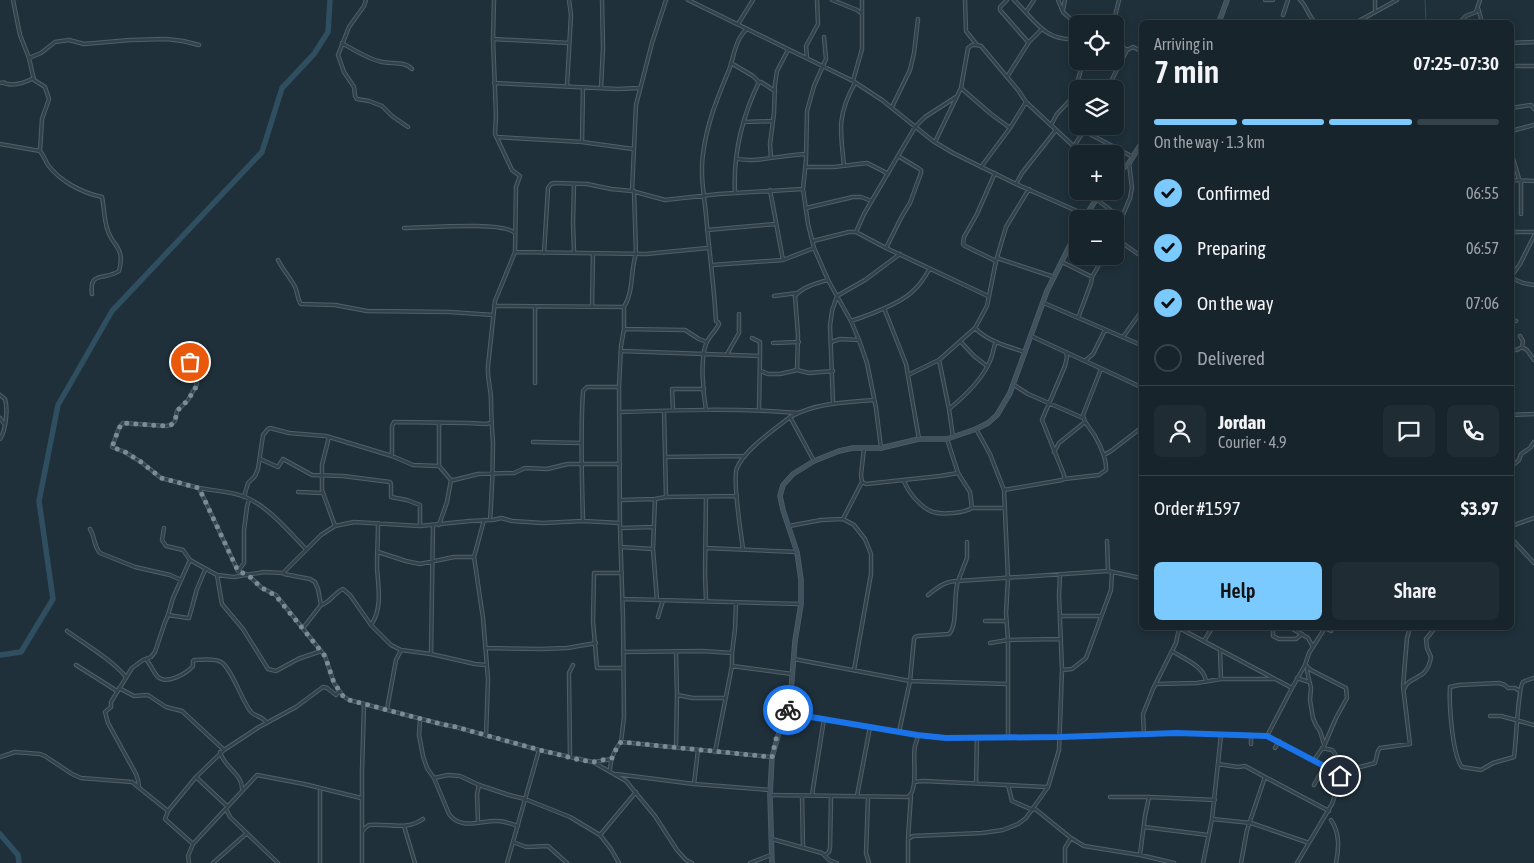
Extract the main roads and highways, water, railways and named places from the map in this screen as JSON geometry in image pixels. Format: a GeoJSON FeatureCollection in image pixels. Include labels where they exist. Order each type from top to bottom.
{"type":"FeatureCollection","features":[{"type":"Feature","properties":{"kind":"waterway"},"geometry":{"type":"LineString","coordinates":[[0,655],[21,652],[53,599],[39,501],[58,405],[112,311],[262,152],[282,88],[314,54],[328,32],[330,0]]}},
{"type":"Feature","properties":{"kind":"waterway"},"geometry":{"type":"LineString","coordinates":[[1425,0],[1426,20]]}},
{"type":"Feature","properties":{"kind":"waterway"},"geometry":{"type":"LineString","coordinates":[[0,834],[18,855],[19,863]]}}]}
